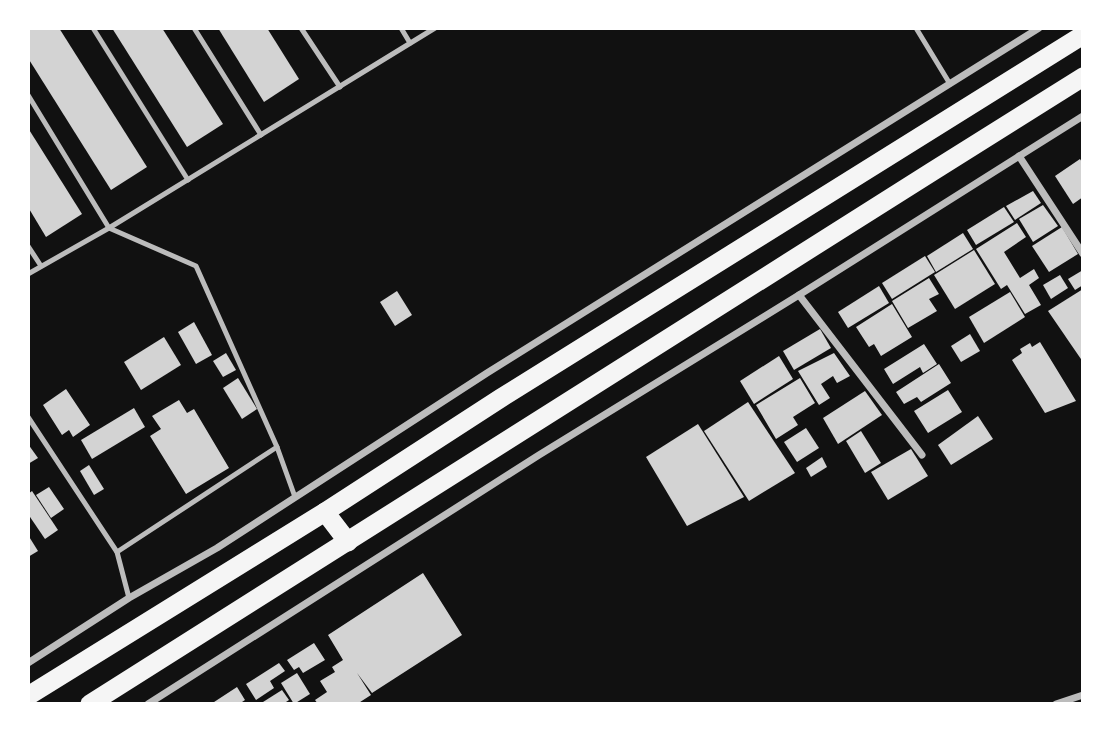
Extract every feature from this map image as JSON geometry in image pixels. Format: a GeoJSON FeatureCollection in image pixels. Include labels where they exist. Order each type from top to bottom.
{"type":"FeatureCollection","features":[{"type":"Feature","properties":{"kind":"highway"},"geometry":{"type":"LineString","coordinates":[[28,696],[1083,35]]}},
{"type":"Feature","properties":{"kind":"highway"},"geometry":{"type":"LineString","coordinates":[[90,704],[1083,77]]}},
{"type":"Feature","properties":{"kind":"highway"},"geometry":{"type":"LineString","coordinates":[[325,512],[348,542]]}},
{"type":"Feature","properties":{"kind":"street"},"geometry":{"type":"LineString","coordinates":[[28,663],[129,598],[217,548],[487,373],[1039,28]]}},
{"type":"Feature","properties":{"kind":"street"},"geometry":{"type":"LineString","coordinates":[[148,704],[539,455],[1083,116]]}},
{"type":"Feature","properties":{"kind":"street"},"geometry":{"type":"LineString","coordinates":[[1019,156],[1083,254]]}},
{"type":"Feature","properties":{"kind":"street"},"geometry":{"type":"LineString","coordinates":[[799,295],[922,455]]}},
{"type":"Feature","properties":{"kind":"street"},"geometry":{"type":"LineString","coordinates":[[1056,704],[1083,695]]}},
{"type":"Feature","properties":{"kind":"lane"},"geometry":{"type":"LineString","coordinates":[[93,28],[188,180]]}},
{"type":"Feature","properties":{"kind":"lane"},"geometry":{"type":"LineString","coordinates":[[194,28],[261,135]]}},
{"type":"Feature","properties":{"kind":"lane"},"geometry":{"type":"LineString","coordinates":[[301,28],[340,86]]}},
{"type":"Feature","properties":{"kind":"lane"},"geometry":{"type":"LineString","coordinates":[[401,28],[410,43]]}},
{"type":"Feature","properties":{"kind":"lane"},"geometry":{"type":"LineString","coordinates":[[28,274],[109,228],[435,28]]}},
{"type":"Feature","properties":{"kind":"lane"},"geometry":{"type":"LineString","coordinates":[[916,28],[950,84]]}},
{"type":"Feature","properties":{"kind":"lane"},"geometry":{"type":"LineString","coordinates":[[28,95],[109,228],[196,265],[277,447],[295,497]]}},
{"type":"Feature","properties":{"kind":"lane"},"geometry":{"type":"LineString","coordinates":[[28,246],[41,266]]}},
{"type":"Feature","properties":{"kind":"lane"},"geometry":{"type":"LineString","coordinates":[[28,416],[117,552],[129,598]]}},
{"type":"Feature","properties":{"kind":"lane"},"geometry":{"type":"LineString","coordinates":[[117,552],[277,447]]}},
{"type":"Feature","properties":{"kind":"building"},"geometry":{"type":"Polygon","coordinates":[[[28,28],[59,28],[147,167],[111,190],[28,58],[28,28]]]}},
{"type":"Feature","properties":{"kind":"building"},"geometry":{"type":"Polygon","coordinates":[[[112,28],[162,28],[223,124],[187,147],[112,28]]]}},
{"type":"Feature","properties":{"kind":"building"},"geometry":{"type":"Polygon","coordinates":[[[218,28],[267,28],[299,79],[264,102],[218,28]]]}},
{"type":"Feature","properties":{"kind":"building"},"geometry":{"type":"Polygon","coordinates":[[[28,128],[82,214],[46,237],[28,207],[28,128]]]}},
{"type":"Feature","properties":{"kind":"building"},"geometry":{"type":"Polygon","coordinates":[[[1080,159],[1083,164],[1083,197],[1073,204],[1055,176],[1080,159]]]}},
{"type":"Feature","properties":{"kind":"building"},"geometry":{"type":"Polygon","coordinates":[[[1033,191],[1041,203],[1015,220],[1006,206],[1033,191]]]}},
{"type":"Feature","properties":{"kind":"building"},"geometry":{"type":"Polygon","coordinates":[[[1043,205],[1058,226],[1033,242],[1019,219],[1043,205]]]}},
{"type":"Feature","properties":{"kind":"building"},"geometry":{"type":"Polygon","coordinates":[[[1004,207],[1014,222],[976,245],[967,230],[1004,207]]]}},
{"type":"Feature","properties":{"kind":"building"},"geometry":{"type":"Polygon","coordinates":[[[1017,223],[1026,237],[1004,252],[1020,278],[1034,269],[1039,278],[1029,285],[1041,305],[1025,314],[1007,285],[1001,289],[976,249],[1017,223]]]}},
{"type":"Feature","properties":{"kind":"building"},"geometry":{"type":"Polygon","coordinates":[[[1062,227],[1078,254],[1049,272],[1032,246],[1062,227]]]}},
{"type":"Feature","properties":{"kind":"building"},"geometry":{"type":"Polygon","coordinates":[[[963,233],[973,249],[936,272],[927,256],[963,233]]]}},
{"type":"Feature","properties":{"kind":"building"},"geometry":{"type":"Polygon","coordinates":[[[974,250],[995,284],[955,309],[934,275],[974,250]]]}},
{"type":"Feature","properties":{"kind":"building"},"geometry":{"type":"Polygon","coordinates":[[[925,256],[935,272],[892,299],[882,283],[925,256]]]}},
{"type":"Feature","properties":{"kind":"building"},"geometry":{"type":"Polygon","coordinates":[[[1083,270],[1083,285],[1075,290],[1068,279],[1083,270]]]}},
{"type":"Feature","properties":{"kind":"building"},"geometry":{"type":"Polygon","coordinates":[[[1060,275],[1068,288],[1051,299],[1043,285],[1060,275]]]}},
{"type":"Feature","properties":{"kind":"building"},"geometry":{"type":"Polygon","coordinates":[[[929,278],[939,294],[929,299],[937,311],[908,328],[892,301],[929,278]]]}},
{"type":"Feature","properties":{"kind":"building"},"geometry":{"type":"Polygon","coordinates":[[[879,286],[889,303],[848,328],[838,312],[879,286]]]}},
{"type":"Feature","properties":{"kind":"building"},"geometry":{"type":"Polygon","coordinates":[[[1083,289],[1083,362],[1048,311],[1083,289]]]}},
{"type":"Feature","properties":{"kind":"building"},"geometry":{"type":"Polygon","coordinates":[[[397,291],[412,315],[395,326],[380,302],[397,291]]]}},
{"type":"Feature","properties":{"kind":"building"},"geometry":{"type":"Polygon","coordinates":[[[1010,292],[1025,317],[984,343],[969,317],[1010,292]]]}},
{"type":"Feature","properties":{"kind":"building"},"geometry":{"type":"Polygon","coordinates":[[[892,304],[912,337],[881,356],[874,344],[869,347],[856,327],[892,304]]]}},
{"type":"Feature","properties":{"kind":"building"},"geometry":{"type":"Polygon","coordinates":[[[194,322],[212,355],[196,364],[178,332],[194,322]]]}},
{"type":"Feature","properties":{"kind":"building"},"geometry":{"type":"Polygon","coordinates":[[[820,329],[831,348],[794,370],[783,351],[820,329]]]}},
{"type":"Feature","properties":{"kind":"building"},"geometry":{"type":"Polygon","coordinates":[[[970,334],[980,351],[961,362],[951,346],[970,334]]]}},
{"type":"Feature","properties":{"kind":"building"},"geometry":{"type":"Polygon","coordinates":[[[164,337],[181,365],[141,390],[124,362],[164,337]]]}},
{"type":"Feature","properties":{"kind":"building"},"geometry":{"type":"Polygon","coordinates":[[[1040,342],[1076,401],[1045,413],[1012,360],[1022,353],[1020,349],[1030,343],[1032,347],[1040,342]]]}},
{"type":"Feature","properties":{"kind":"building"},"geometry":{"type":"Polygon","coordinates":[[[924,344],[937,364],[923,373],[920,367],[893,384],[884,369],[924,344]]]}},
{"type":"Feature","properties":{"kind":"building"},"geometry":{"type":"Polygon","coordinates":[[[226,353],[236,370],[223,377],[213,361],[226,353]]]}},
{"type":"Feature","properties":{"kind":"building"},"geometry":{"type":"Polygon","coordinates":[[[834,353],[850,376],[837,383],[833,376],[821,384],[830,398],[819,405],[798,371],[834,353]]]}},
{"type":"Feature","properties":{"kind":"building"},"geometry":{"type":"Polygon","coordinates":[[[779,356],[793,379],[754,404],[740,381],[779,356]]]}},
{"type":"Feature","properties":{"kind":"building"},"geometry":{"type":"Polygon","coordinates":[[[939,364],[951,383],[921,402],[917,397],[904,404],[896,392],[939,364]]]}},
{"type":"Feature","properties":{"kind":"building"},"geometry":{"type":"Polygon","coordinates":[[[238,378],[257,409],[242,419],[223,388],[238,378]]]}},
{"type":"Feature","properties":{"kind":"building"},"geometry":{"type":"Polygon","coordinates":[[[800,378],[815,403],[793,417],[798,425],[776,439],[756,405],[800,378]]]}},
{"type":"Feature","properties":{"kind":"building"},"geometry":{"type":"Polygon","coordinates":[[[66,389],[90,425],[73,437],[69,430],[62,435],[43,405],[66,389]]]}},
{"type":"Feature","properties":{"kind":"building"},"geometry":{"type":"Polygon","coordinates":[[[948,390],[962,412],[928,433],[914,411],[948,390]]]}},
{"type":"Feature","properties":{"kind":"building"},"geometry":{"type":"Polygon","coordinates":[[[865,391],[882,415],[838,444],[823,418],[865,391]]]}},
{"type":"Feature","properties":{"kind":"building"},"geometry":{"type":"Polygon","coordinates":[[[179,400],[187,413],[194,409],[229,468],[186,494],[150,436],[161,429],[152,416],[179,400]]]}},
{"type":"Feature","properties":{"kind":"building"},"geometry":{"type":"Polygon","coordinates":[[[748,402],[795,473],[749,501],[704,431],[748,402]]]}},
{"type":"Feature","properties":{"kind":"building"},"geometry":{"type":"Polygon","coordinates":[[[134,408],[145,427],[92,459],[81,440],[134,408]]]}},
{"type":"Feature","properties":{"kind":"building"},"geometry":{"type":"Polygon","coordinates":[[[978,416],[993,439],[951,465],[938,445],[978,416]]]}},
{"type":"Feature","properties":{"kind":"building"},"geometry":{"type":"Polygon","coordinates":[[[698,424],[744,497],[687,526],[646,457],[698,424]]]}},
{"type":"Feature","properties":{"kind":"building"},"geometry":{"type":"Polygon","coordinates":[[[806,428],[819,448],[797,462],[784,442],[806,428]]]}},
{"type":"Feature","properties":{"kind":"building"},"geometry":{"type":"Polygon","coordinates":[[[861,431],[881,463],[865,473],[846,441],[861,431]]]}},
{"type":"Feature","properties":{"kind":"building"},"geometry":{"type":"Polygon","coordinates":[[[28,444],[38,458],[28,464],[28,444]]]}},
{"type":"Feature","properties":{"kind":"building"},"geometry":{"type":"Polygon","coordinates":[[[911,449],[928,476],[888,500],[871,472],[911,449]]]}},
{"type":"Feature","properties":{"kind":"building"},"geometry":{"type":"Polygon","coordinates":[[[822,457],[827,467],[811,477],[806,468],[822,457]]]}},
{"type":"Feature","properties":{"kind":"building"},"geometry":{"type":"Polygon","coordinates":[[[89,465],[104,489],[94,495],[80,471],[89,465]]]}},
{"type":"Feature","properties":{"kind":"building"},"geometry":{"type":"Polygon","coordinates":[[[49,487],[64,509],[51,518],[36,495],[49,487]]]}},
{"type":"Feature","properties":{"kind":"building"},"geometry":{"type":"Polygon","coordinates":[[[32,491],[58,530],[45,539],[28,514],[28,494],[32,491]]]}},
{"type":"Feature","properties":{"kind":"building"},"geometry":{"type":"Polygon","coordinates":[[[28,535],[38,551],[28,557],[28,535]]]}},
{"type":"Feature","properties":{"kind":"building"},"geometry":{"type":"Polygon","coordinates":[[[423,573],[462,635],[372,693],[357,673],[371,695],[357,704],[318,704],[315,700],[327,692],[320,681],[335,672],[332,667],[343,660],[328,635],[423,573]]]}},
{"type":"Feature","properties":{"kind":"building"},"geometry":{"type":"Polygon","coordinates":[[[314,643],[325,660],[303,673],[299,667],[294,670],[287,660],[314,643]]]}},
{"type":"Feature","properties":{"kind":"building"},"geometry":{"type":"Polygon","coordinates":[[[279,663],[285,671],[270,681],[274,688],[256,700],[246,684],[279,663]]]}},
{"type":"Feature","properties":{"kind":"building"},"geometry":{"type":"Polygon","coordinates":[[[297,673],[310,694],[294,704],[281,683],[297,673]]]}},
{"type":"Feature","properties":{"kind":"building"},"geometry":{"type":"Polygon","coordinates":[[[237,687],[245,700],[239,704],[211,704],[237,687]]]}},
{"type":"Feature","properties":{"kind":"building"},"geometry":{"type":"Polygon","coordinates":[[[282,690],[289,700],[283,704],[263,702],[282,690]]]}}]}
